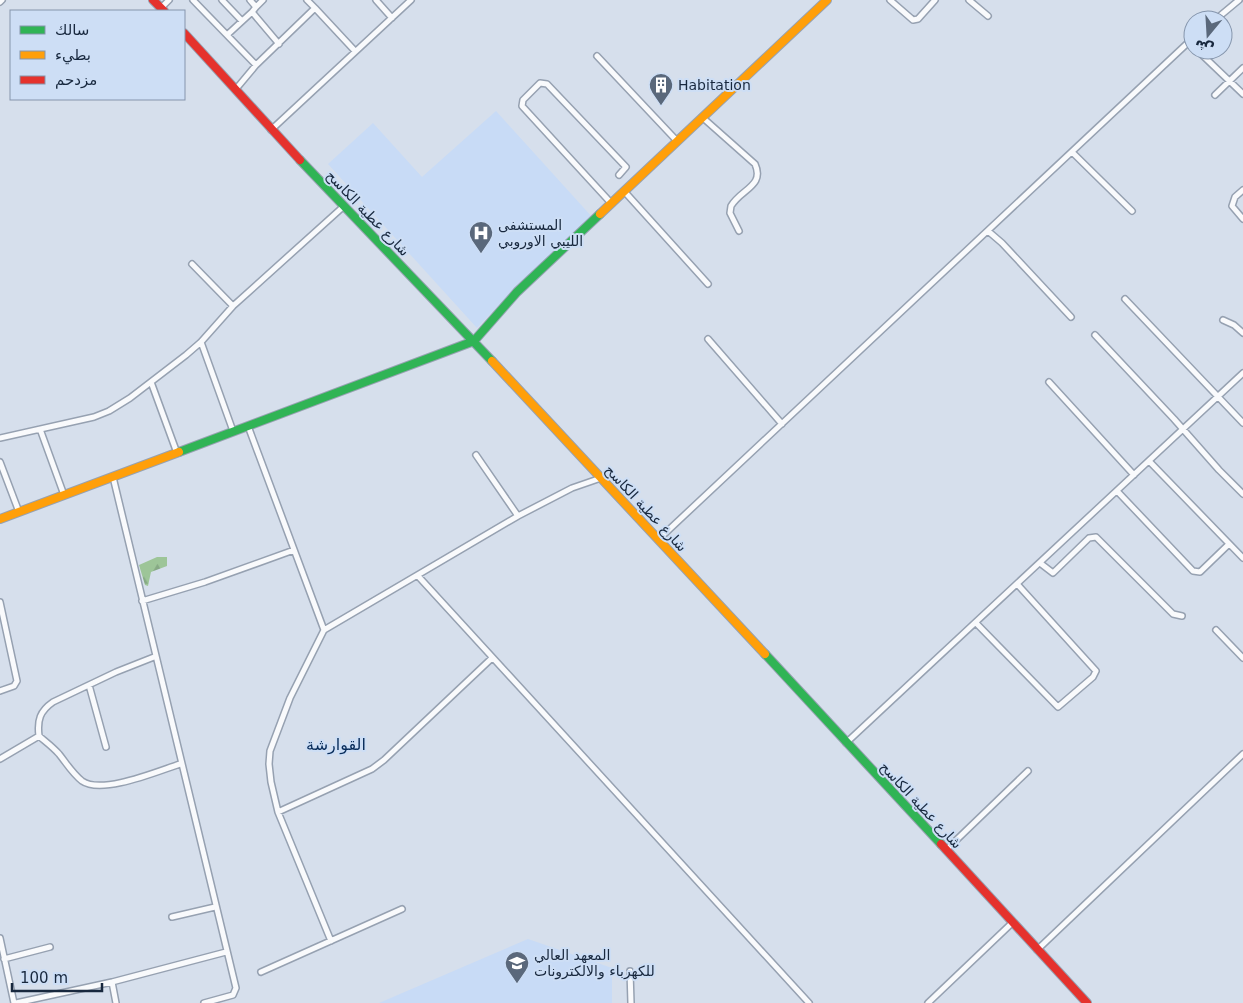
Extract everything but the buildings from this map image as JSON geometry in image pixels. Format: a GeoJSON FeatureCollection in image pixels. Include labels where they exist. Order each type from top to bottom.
{"type":"FeatureCollection","features":[{"type":"Feature","properties":{"kind":"street"},"geometry":{"type":"LineString","coordinates":[[153,0],[162,10],[169,0]]}},
{"type":"Feature","properties":{"kind":"street"},"geometry":{"type":"LineString","coordinates":[[193,0],[256,65]]}},
{"type":"Feature","properties":{"kind":"street"},"geometry":{"type":"LineString","coordinates":[[222,0],[242,21]]}},
{"type":"Feature","properties":{"kind":"street"},"geometry":{"type":"LineString","coordinates":[[250,0],[256,7]]}},
{"type":"Feature","properties":{"kind":"street"},"geometry":{"type":"LineString","coordinates":[[227,35],[263,0]]}},
{"type":"Feature","properties":{"kind":"street"},"geometry":{"type":"LineString","coordinates":[[307,0],[355,51]]}},
{"type":"Feature","properties":{"kind":"street"},"geometry":{"type":"LineString","coordinates":[[376,0],[392,18]]}},
{"type":"Feature","properties":{"kind":"street"},"geometry":{"type":"LineString","coordinates":[[271,130],[411,0]]}},
{"type":"Feature","properties":{"kind":"street"},"geometry":{"type":"LineString","coordinates":[[0,519],[474,341],[517,292],[827,0]]}},
{"type":"Feature","properties":{"kind":"street"},"geometry":{"type":"LineString","coordinates":[[890,0],[913,20],[918,19],[935,0]]}},
{"type":"Feature","properties":{"kind":"street"},"geometry":{"type":"LineString","coordinates":[[969,0],[988,16]]}},
{"type":"Feature","properties":{"kind":"street"},"geometry":{"type":"LineString","coordinates":[[1227,10],[1239,0]]}},
{"type":"Feature","properties":{"kind":"street"},"geometry":{"type":"LineString","coordinates":[[236,89],[256,65],[315,8]]}},
{"type":"Feature","properties":{"kind":"street"},"geometry":{"type":"LineString","coordinates":[[252,12],[279,44]]}},
{"type":"Feature","properties":{"kind":"street","name":"شارع عطية الكاسح"},"geometry":{"type":"LineString","coordinates":[[185,34],[271,130],[474,341],[659,539],[1087,1003]]}},
{"type":"Feature","properties":{"kind":"street"},"geometry":{"type":"LineString","coordinates":[[659,539],[1183,50]]}},
{"type":"Feature","properties":{"kind":"street"},"geometry":{"type":"LineString","coordinates":[[597,56],[677,141]]}},
{"type":"Feature","properties":{"kind":"street"},"geometry":{"type":"LineString","coordinates":[[1207,60],[1243,94]]}},
{"type":"Feature","properties":{"kind":"street"},"geometry":{"type":"LineString","coordinates":[[1215,95],[1243,68]]}},
{"type":"Feature","properties":{"kind":"street"},"geometry":{"type":"LineString","coordinates":[[611,203],[522,106],[523,100],[540,83],[547,84],[626,167],[619,175]]}},
{"type":"Feature","properties":{"kind":"street"},"geometry":{"type":"LineString","coordinates":[[702,117],[755,164],[758,172],[756,181],[730,206],[730,214],[739,231]]}},
{"type":"Feature","properties":{"kind":"street"},"geometry":{"type":"LineString","coordinates":[[1072,152],[1132,211]]}},
{"type":"Feature","properties":{"kind":"street"},"geometry":{"type":"LineString","coordinates":[[1243,190],[1235,197],[1232,206],[1243,219]]}},
{"type":"Feature","properties":{"kind":"street"},"geometry":{"type":"LineString","coordinates":[[624,191],[708,284]]}},
{"type":"Feature","properties":{"kind":"street"},"geometry":{"type":"LineString","coordinates":[[0,438],[94,417],[109,411],[201,342],[233,306],[344,206]]}},
{"type":"Feature","properties":{"kind":"street"},"geometry":{"type":"LineString","coordinates":[[988,231],[1002,243],[1071,317]]}},
{"type":"Feature","properties":{"kind":"street"},"geometry":{"type":"LineString","coordinates":[[192,264],[233,306]]}},
{"type":"Feature","properties":{"kind":"street"},"geometry":{"type":"LineString","coordinates":[[1125,299],[1243,423]]}},
{"type":"Feature","properties":{"kind":"street"},"geometry":{"type":"LineString","coordinates":[[1223,320],[1234,325],[1243,333]]}},
{"type":"Feature","properties":{"kind":"street"},"geometry":{"type":"LineString","coordinates":[[1095,335],[1243,494]]}},
{"type":"Feature","properties":{"kind":"street"},"geometry":{"type":"LineString","coordinates":[[708,339],[782,424]]}},
{"type":"Feature","properties":{"kind":"street"},"geometry":{"type":"LineString","coordinates":[[201,342],[233,431]]}},
{"type":"Feature","properties":{"kind":"street"},"geometry":{"type":"LineString","coordinates":[[846,743],[1243,373]]}},
{"type":"Feature","properties":{"kind":"street"},"geometry":{"type":"LineString","coordinates":[[150,382],[177,453]]}},
{"type":"Feature","properties":{"kind":"street"},"geometry":{"type":"LineString","coordinates":[[1049,382],[1134,475]]}},
{"type":"Feature","properties":{"kind":"street"},"geometry":{"type":"LineString","coordinates":[[248,426],[324,630]]}},
{"type":"Feature","properties":{"kind":"street"},"geometry":{"type":"LineString","coordinates":[[40,429],[64,495]]}},
{"type":"Feature","properties":{"kind":"street"},"geometry":{"type":"LineString","coordinates":[[476,455],[518,516]]}},
{"type":"Feature","properties":{"kind":"street"},"geometry":{"type":"LineString","coordinates":[[1149,461],[1243,558]]}},
{"type":"Feature","properties":{"kind":"street"},"geometry":{"type":"LineString","coordinates":[[0,462],[19,512]]}},
{"type":"Feature","properties":{"kind":"street"},"geometry":{"type":"LineString","coordinates":[[113,478],[235,992],[233,995],[204,1003]]}},
{"type":"Feature","properties":{"kind":"street"},"geometry":{"type":"LineString","coordinates":[[331,941],[278,812],[271,782],[270,751],[290,698],[324,630],[518,516],[572,488],[601,478]]}},
{"type":"Feature","properties":{"kind":"street"},"geometry":{"type":"LineString","coordinates":[[1118,491],[1193,571],[1200,572],[1228,544]]}},
{"type":"Feature","properties":{"kind":"street"},"geometry":{"type":"LineString","coordinates":[[1040,562],[1053,573],[1089,538],[1096,537],[1173,614],[1182,616]]}},
{"type":"Feature","properties":{"kind":"street"},"geometry":{"type":"LineString","coordinates":[[142,601],[205,582],[294,550]]}},
{"type":"Feature","properties":{"kind":"street"},"geometry":{"type":"LineString","coordinates":[[418,576],[809,1003]]}},
{"type":"Feature","properties":{"kind":"street"},"geometry":{"type":"LineString","coordinates":[[976,623],[1058,707],[1093,677],[1096,671],[1017,584]]}},
{"type":"Feature","properties":{"kind":"street"},"geometry":{"type":"LineString","coordinates":[[0,602],[2,620],[17,681],[14,686],[0,691]]}},
{"type":"Feature","properties":{"kind":"street"},"geometry":{"type":"LineString","coordinates":[[1216,630],[1243,658]]}},
{"type":"Feature","properties":{"kind":"street"},"geometry":{"type":"LineString","coordinates":[[154,657],[89,684],[44,708],[38,725],[39,736],[59,754],[73,773],[84,782],[93,785],[112,784],[180,764]]}},
{"type":"Feature","properties":{"kind":"street"},"geometry":{"type":"LineString","coordinates":[[278,812],[372,769],[384,760],[492,658]]}},
{"type":"Feature","properties":{"kind":"street"},"geometry":{"type":"LineString","coordinates":[[89,684],[106,746]]}},
{"type":"Feature","properties":{"kind":"street"},"geometry":{"type":"LineString","coordinates":[[0,759],[39,736]]}},
{"type":"Feature","properties":{"kind":"street"},"geometry":{"type":"LineString","coordinates":[[1037,950],[1243,754]]}},
{"type":"Feature","properties":{"kind":"street"},"geometry":{"type":"LineString","coordinates":[[946,850],[1028,771]]}},
{"type":"Feature","properties":{"kind":"street"},"geometry":{"type":"LineString","coordinates":[[172,917],[215,907]]}},
{"type":"Feature","properties":{"kind":"street"},"geometry":{"type":"LineString","coordinates":[[261,972],[402,909]]}},
{"type":"Feature","properties":{"kind":"street"},"geometry":{"type":"LineString","coordinates":[[928,1003],[1012,923]]}},
{"type":"Feature","properties":{"kind":"street"},"geometry":{"type":"LineString","coordinates":[[0,938],[15,1003],[112,982],[226,952]]}},
{"type":"Feature","properties":{"kind":"street"},"geometry":{"type":"LineString","coordinates":[[4,958],[50,947]]}},
{"type":"Feature","properties":{"kind":"street"},"geometry":{"type":"LineString","coordinates":[[630,971],[630,1003]]}},
{"type":"Feature","properties":{"kind":"street"},"geometry":{"type":"LineString","coordinates":[[112,982],[116,1003]]}},
{"type":"Feature","properties":{"kind":"shaded area","name":"المستشفی الليبي الاوروبي"},"geometry":{"type":"Polygon","coordinates":[[[496,111],[593,218],[513,290],[477,328],[328,164],[373,123],[422,177],[496,111]]]}},
{"type":"Feature","properties":{"kind":"shaded area","name":"المعهد العالي للكهرباء والالكترونات"},"geometry":{"type":"Polygon","coordinates":[[[528,939],[612,968],[612,1003],[379,1003],[528,939]]]}},
{"type":"Feature","properties":{"kind":"green space"},"geometry":{"type":"Polygon","coordinates":[[[157,557],[167,557],[167,566],[151,572],[148,586],[145,585],[139,565],[157,557]]]}},
{"type":"Feature","properties":{"kind":"traffic: fast"},"geometry":{"type":"LineString","coordinates":[[300,160],[492,361]]}},
{"type":"Feature","properties":{"kind":"traffic: fast"},"geometry":{"type":"LineString","coordinates":[[179,452],[474,341],[517,292],[600,214]]}},
{"type":"Feature","properties":{"kind":"traffic: fast"},"geometry":{"type":"LineString","coordinates":[[765,654],[941,844]]}},
{"type":"Feature","properties":{"kind":"traffic: slow"},"geometry":{"type":"LineString","coordinates":[[600,214],[827,0]]}},
{"type":"Feature","properties":{"kind":"traffic: slow"},"geometry":{"type":"LineString","coordinates":[[492,361],[765,654]]}},
{"type":"Feature","properties":{"kind":"traffic: slow"},"geometry":{"type":"LineString","coordinates":[[0,519],[179,452]]}},
{"type":"Feature","properties":{"kind":"traffic: jam"},"geometry":{"type":"LineString","coordinates":[[153,0],[163,10]]}},
{"type":"Feature","properties":{"kind":"traffic: jam"},"geometry":{"type":"LineString","coordinates":[[185,34],[300,160]]}},
{"type":"Feature","properties":{"kind":"traffic: jam"},"geometry":{"type":"LineString","coordinates":[[941,844],[1087,1003]]}},
{"type":"Feature","properties":{"kind":"place","name":"Habitation"},"geometry":{"type":"Point","coordinates":[661,106]}},
{"type":"Feature","properties":{"kind":"place","name":"المستشفی الليبي الاوروبي"},"geometry":{"type":"Point","coordinates":[481,254]}},
{"type":"Feature","properties":{"kind":"place","name":"المعهد العالي للكهرباء والالكترونات"},"geometry":{"type":"Point","coordinates":[517,984]}},
{"type":"Feature","properties":{"kind":"district","name":"القوارشة"},"geometry":{"type":"Point","coordinates":[336,744]}}]}
